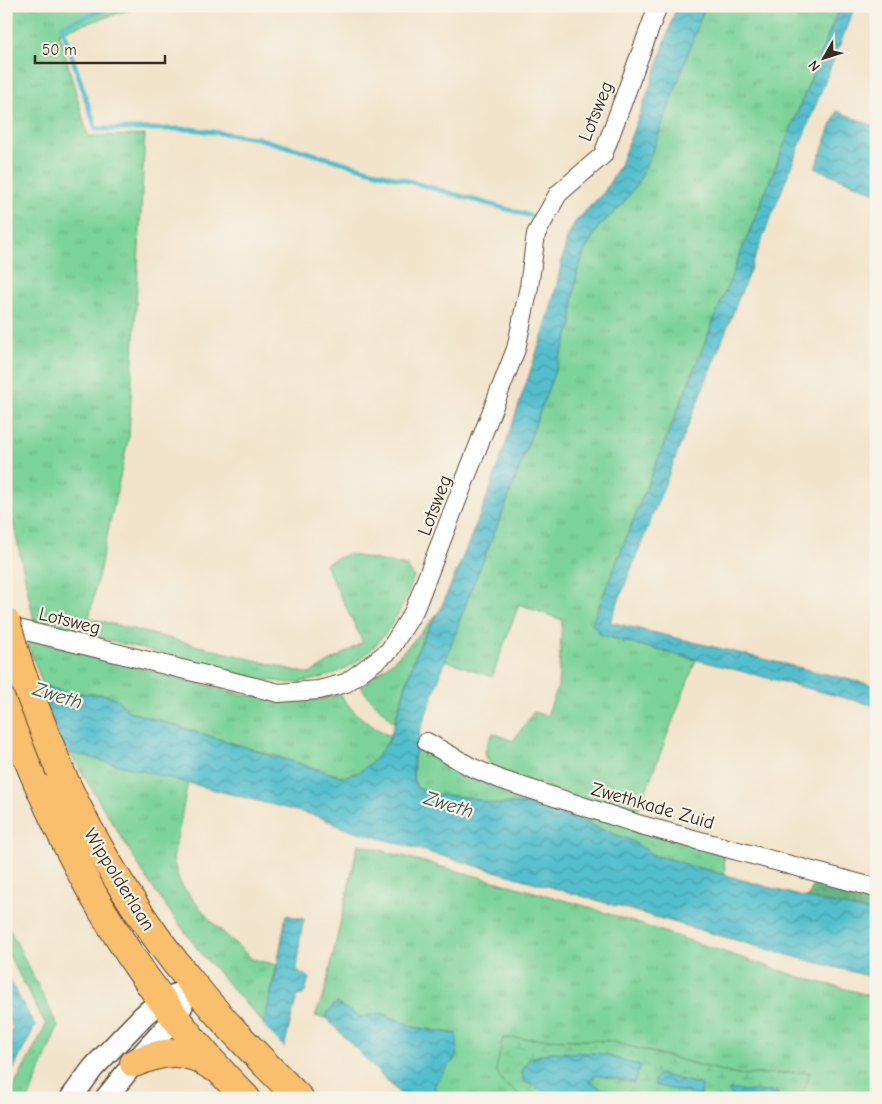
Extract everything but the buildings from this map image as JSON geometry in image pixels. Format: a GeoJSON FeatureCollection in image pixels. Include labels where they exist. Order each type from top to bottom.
{"type":"FeatureCollection","features":[{"type":"Feature","properties":{"kind":"main road","name":"Wippolderlaan"},"geometry":{"type":"LineString","coordinates":[[6,622],[67,846],[93,897],[126,952],[168,1009],[224,1076],[246,1098]]}},
{"type":"Feature","properties":{"kind":"main road","name":"Wippolderlaan"},"geometry":{"type":"LineString","coordinates":[[6,704],[47,774],[92,837],[151,929],[195,987],[235,1032],[299,1098]]}},
{"type":"Feature","properties":{"kind":"main road"},"geometry":{"type":"LineString","coordinates":[[134,1063],[163,1053],[184,1053],[206,1062],[224,1076]]}},
{"type":"Feature","properties":{"kind":"street","name":"Lotsweg"},"geometry":{"type":"LineString","coordinates":[[6,626],[279,693],[319,690],[346,683],[389,651],[414,610],[516,349],[529,287],[536,234],[558,194],[603,154],[658,6]]}},
{"type":"Feature","properties":{"kind":"street","name":"Zwethkade Zuid"},"geometry":{"type":"LineString","coordinates":[[427,742],[471,767],[502,780],[641,825],[876,888]]}},
{"type":"Feature","properties":{"kind":"street"},"geometry":{"type":"LineString","coordinates":[[72,1098],[93,1068],[132,1026],[168,1009],[195,987]]}},
{"type":"Feature","properties":{"kind":"street"},"geometry":{"type":"LineString","coordinates":[[106,1098],[134,1063],[168,1009]]}},
{"type":"Feature","properties":{"kind":"green space"},"geometry":{"type":"Polygon","coordinates":[[[6,6],[142,6],[59,32],[88,136],[145,135],[129,436],[89,618],[309,674],[363,642],[325,564],[347,554],[407,566],[414,577],[399,612],[377,643],[364,656],[348,667],[331,675],[300,682],[290,683],[266,680],[34,621],[6,488],[6,6]]]}},
{"type":"Feature","properties":{"kind":"green space"},"geometry":{"type":"Polygon","coordinates":[[[705,6],[840,6],[592,623],[601,635],[696,660],[639,809],[629,817],[493,767],[485,754],[486,746],[493,733],[513,741],[534,712],[547,716],[558,686],[562,620],[519,604],[492,677],[445,660],[472,587],[505,507],[572,324],[577,273],[584,252],[599,226],[621,206],[639,181],[655,145],[705,6]]]}},
{"type":"Feature","properties":{"kind":"green space"},"geometry":{"type":"Polygon","coordinates":[[[440,610],[423,638],[415,656],[394,723],[366,694],[360,685],[394,660],[413,642],[440,610]]]}},
{"type":"Feature","properties":{"kind":"green space"},"geometry":{"type":"Polygon","coordinates":[[[25,637],[245,695],[288,700],[321,699],[340,694],[362,718],[390,736],[382,752],[368,766],[359,772],[343,777],[128,711],[117,699],[103,694],[67,693],[43,685],[25,637]]]}},
{"type":"Feature","properties":{"kind":"green space"},"geometry":{"type":"Polygon","coordinates":[[[415,748],[447,762],[724,855],[725,875],[654,855],[628,839],[533,804],[495,804],[466,797],[439,795],[417,788],[413,778],[415,748]]]}},
{"type":"Feature","properties":{"kind":"green space"},"geometry":{"type":"Polygon","coordinates":[[[69,752],[188,782],[173,860],[180,883],[208,918],[252,959],[277,965],[264,1024],[199,951],[152,887],[69,752]]]}},
{"type":"Feature","properties":{"kind":"green space"},"geometry":{"type":"Polygon","coordinates":[[[358,844],[582,905],[800,977],[876,997],[876,1098],[801,1098],[809,1072],[737,1075],[609,1041],[503,1038],[504,1084],[526,1098],[447,1098],[434,1088],[437,1079],[454,1060],[456,1034],[414,1027],[383,1013],[360,1017],[336,1003],[328,1012],[326,1018],[315,1016],[325,991],[358,844]]]}},
{"type":"Feature","properties":{"kind":"green space"},"geometry":{"type":"Polygon","coordinates":[[[816,880],[876,895],[876,914],[807,898],[816,880]]]}},
{"type":"Feature","properties":{"kind":"green space"},"geometry":{"type":"Polygon","coordinates":[[[6,922],[58,1026],[29,1098],[8,1098],[46,1025],[6,950],[6,922]]]}},
{"type":"Feature","properties":{"kind":"green space"},"geometry":{"type":"Polygon","coordinates":[[[503,1038],[609,1041],[737,1075],[810,1072],[801,1098],[779,1098],[777,1092],[729,1091],[732,1098],[625,1098],[600,1088],[589,1081],[596,1075],[634,1083],[640,1066],[522,1071],[523,1081],[558,1098],[526,1098],[504,1084],[496,1070],[503,1038]]]}},
{"type":"Feature","properties":{"kind":"water","name":"Zweth"},"geometry":{"type":"Polygon","coordinates":[[[677,6],[705,6],[655,145],[639,181],[621,206],[599,226],[584,252],[577,273],[572,324],[505,507],[472,587],[421,728],[413,761],[413,778],[417,788],[439,795],[466,797],[495,804],[533,804],[628,839],[654,855],[807,898],[876,914],[876,978],[784,954],[341,827],[320,817],[6,736],[6,675],[67,693],[102,694],[117,699],[128,711],[343,777],[359,772],[374,760],[389,741],[415,656],[423,638],[440,610],[489,492],[544,331],[567,238],[575,222],[604,192],[619,167],[650,87],[677,6]]]}},
{"type":"Feature","properties":{"kind":"water"},"geometry":{"type":"Polygon","coordinates":[[[840,6],[855,6],[610,622],[876,686],[876,706],[601,635],[592,623],[840,6]]]}},
{"type":"Feature","properties":{"kind":"water"},"geometry":{"type":"Polygon","coordinates":[[[837,111],[876,127],[876,193],[815,168],[837,111]]]}},
{"type":"Feature","properties":{"kind":"water"},"geometry":{"type":"Polygon","coordinates":[[[286,915],[304,919],[297,970],[309,978],[303,995],[297,996],[271,1098],[244,1098],[274,982],[286,915]]]}},
{"type":"Feature","properties":{"kind":"water"},"geometry":{"type":"Polygon","coordinates":[[[6,973],[35,1026],[6,1084],[6,1041],[13,1028],[6,1015],[6,973]]]}},
{"type":"Feature","properties":{"kind":"water"},"geometry":{"type":"Polygon","coordinates":[[[336,1003],[360,1017],[383,1013],[414,1027],[456,1034],[457,1052],[434,1088],[447,1098],[405,1098],[399,1093],[326,1018],[328,1012],[336,1003]]]}},
{"type":"Feature","properties":{"kind":"water"},"geometry":{"type":"Polygon","coordinates":[[[550,1052],[599,1053],[641,1066],[634,1083],[596,1075],[589,1081],[600,1088],[625,1098],[558,1098],[523,1081],[522,1071],[529,1059],[550,1052]]]}},
{"type":"Feature","properties":{"kind":"water"},"geometry":{"type":"Polygon","coordinates":[[[659,1074],[702,1085],[701,1096],[654,1085],[655,1079],[659,1074]]]}},
{"type":"Feature","properties":{"kind":"water"},"geometry":{"type":"Polygon","coordinates":[[[729,1090],[777,1092],[779,1097],[732,1098],[729,1090]]]}},
{"type":"Feature","properties":{"kind":"pier"},"geometry":{"type":"Polygon","coordinates":[[[261,1023],[286,1050],[274,1098],[242,1098],[261,1023]]]}},
{"type":"Feature","properties":{"kind":"waterway"},"geometry":{"type":"LineString","coordinates":[[113,6],[62,26],[96,129],[191,129],[257,138],[531,216]]}}]}
